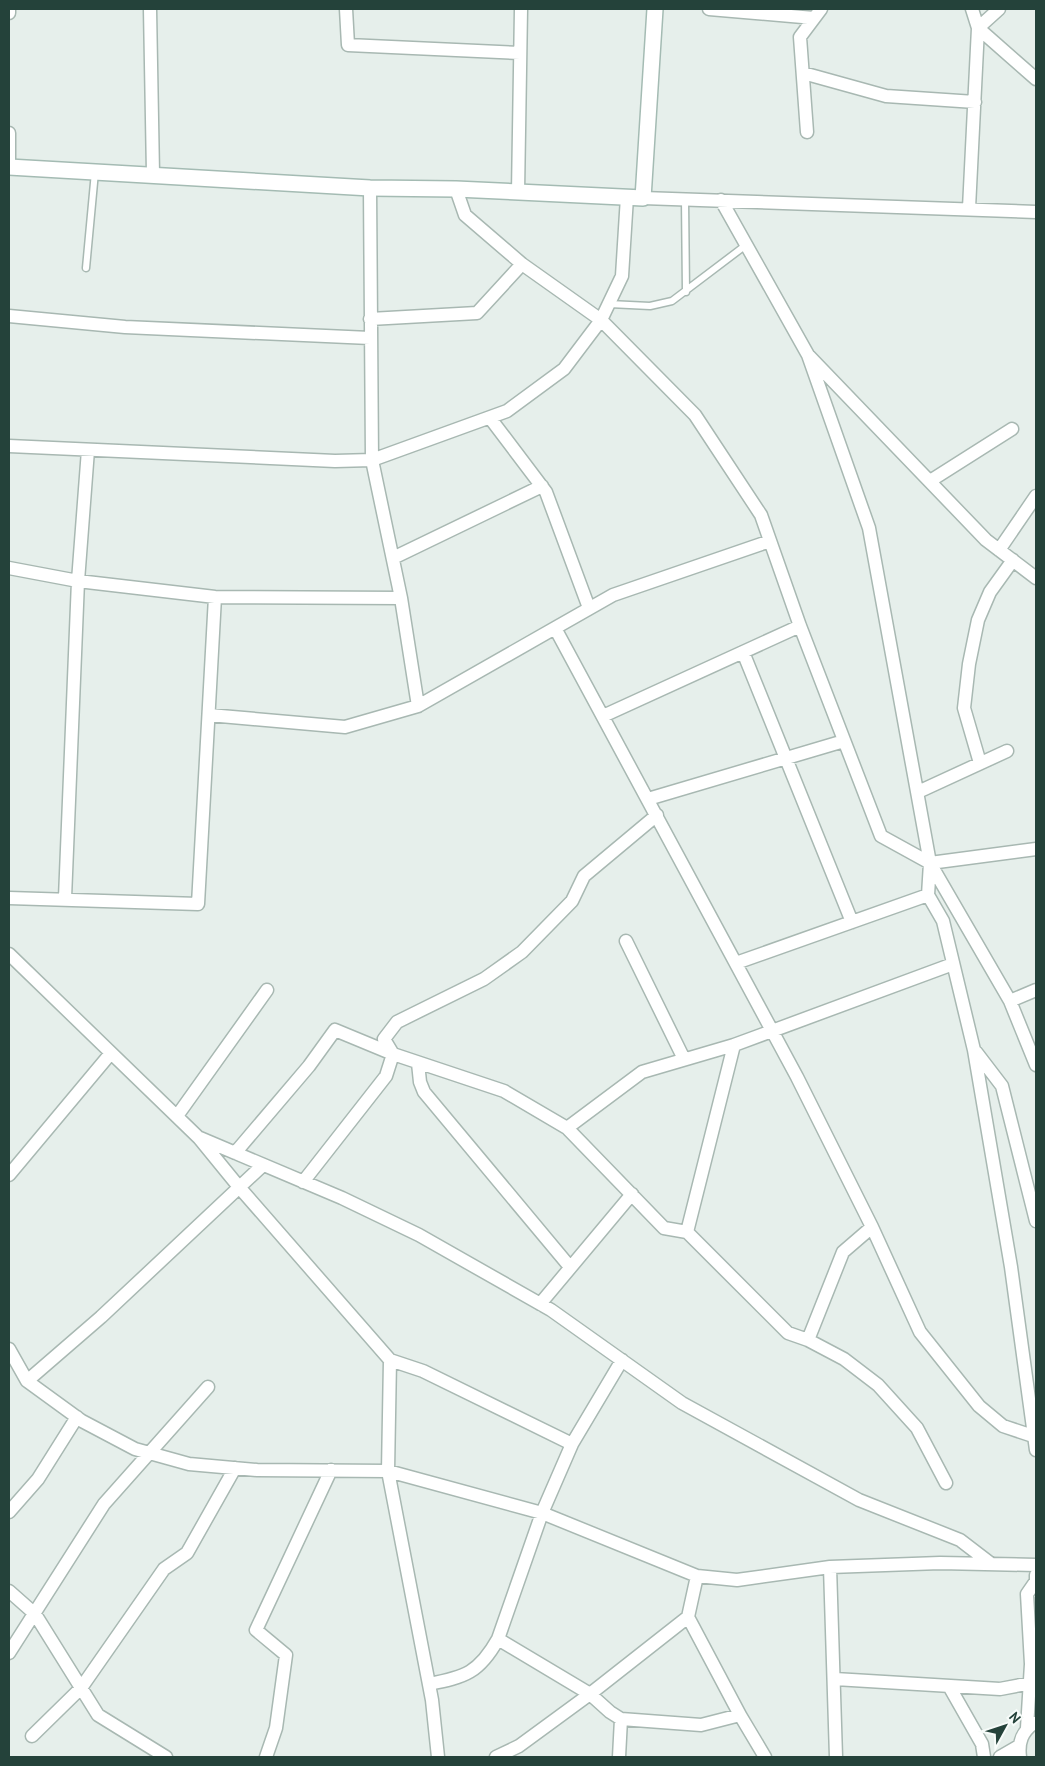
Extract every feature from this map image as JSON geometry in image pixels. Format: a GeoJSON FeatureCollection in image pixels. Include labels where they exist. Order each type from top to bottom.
{"type":"FeatureCollection","features":[{"type":"Feature","properties":{"kind":"main road"},"geometry":{"type":"LineString","coordinates":[[9,166],[370,188],[456,189],[643,198],[655,9]]}},
{"type":"Feature","properties":{"kind":"street"},"geometry":{"type":"LineString","coordinates":[[150,9],[153,174]]}},
{"type":"Feature","properties":{"kind":"street"},"geometry":{"type":"LineString","coordinates":[[346,9],[348,45],[520,53]]}},
{"type":"Feature","properties":{"kind":"street"},"geometry":{"type":"LineString","coordinates":[[518,192],[521,9]]}},
{"type":"Feature","properties":{"kind":"street"},"geometry":{"type":"LineString","coordinates":[[709,9],[817,14]]}},
{"type":"Feature","properties":{"kind":"street"},"geometry":{"type":"LineString","coordinates":[[969,208],[978,28],[972,9]]}},
{"type":"Feature","properties":{"kind":"street"},"geometry":{"type":"LineString","coordinates":[[978,28],[999,9]]}},
{"type":"Feature","properties":{"kind":"street"},"geometry":{"type":"LineString","coordinates":[[807,132],[800,37],[817,14]]}},
{"type":"Feature","properties":{"kind":"street"},"geometry":{"type":"LineString","coordinates":[[978,28],[1036,79]]}},
{"type":"Feature","properties":{"kind":"street"},"geometry":{"type":"LineString","coordinates":[[803,73],[886,96],[975,102]]}},
{"type":"Feature","properties":{"kind":"street"},"geometry":{"type":"LineString","coordinates":[[9,133],[9,166]]}},
{"type":"Feature","properties":{"kind":"street"},"geometry":{"type":"LineString","coordinates":[[370,188],[372,460],[401,598],[418,706]]}},
{"type":"Feature","properties":{"kind":"street"},"geometry":{"type":"LineString","coordinates":[[456,189],[465,215],[522,264],[601,320],[695,415],[761,514],[800,626],[881,836],[930,863],[1010,1002],[1036,1065]]}},
{"type":"Feature","properties":{"kind":"street"},"geometry":{"type":"LineString","coordinates":[[9,446],[335,461],[372,460],[507,412],[564,369],[601,320],[622,276],[627,197]]}},
{"type":"Feature","properties":{"kind":"street"},"geometry":{"type":"LineString","coordinates":[[643,198],[969,208],[1036,212]]}},
{"type":"Feature","properties":{"kind":"street"},"geometry":{"type":"LineString","coordinates":[[721,200],[808,355],[869,528],[930,863],[928,895],[942,921],[974,1050],[1011,1267],[1036,1450]]}},
{"type":"Feature","properties":{"kind":"street"},"geometry":{"type":"LineString","coordinates":[[370,319],[477,313],[522,264]]}},
{"type":"Feature","properties":{"kind":"street"},"geometry":{"type":"LineString","coordinates":[[9,316],[125,327],[370,338]]}},
{"type":"Feature","properties":{"kind":"street"},"geometry":{"type":"LineString","coordinates":[[808,355],[986,540],[1036,578]]}},
{"type":"Feature","properties":{"kind":"street"},"geometry":{"type":"LineString","coordinates":[[490,418],[546,492],[589,608]]}},
{"type":"Feature","properties":{"kind":"street"},"geometry":{"type":"LineString","coordinates":[[930,482],[1012,429]]}},
{"type":"Feature","properties":{"kind":"street"},"geometry":{"type":"LineString","coordinates":[[64,898],[78,581],[88,450]]}},
{"type":"Feature","properties":{"kind":"street"},"geometry":{"type":"LineString","coordinates":[[392,558],[542,486]]}},
{"type":"Feature","properties":{"kind":"street"},"geometry":{"type":"LineString","coordinates":[[1000,550],[1036,496]]}},
{"type":"Feature","properties":{"kind":"street"},"geometry":{"type":"LineString","coordinates":[[209,715],[345,727],[418,706],[613,594],[770,541]]}},
{"type":"Feature","properties":{"kind":"street"},"geometry":{"type":"LineString","coordinates":[[980,763],[964,708],[969,664],[978,620],[990,592],[1013,560]]}},
{"type":"Feature","properties":{"kind":"street"},"geometry":{"type":"LineString","coordinates":[[9,568],[78,581],[215,598],[401,598]]}},
{"type":"Feature","properties":{"kind":"street"},"geometry":{"type":"LineString","coordinates":[[9,898],[64,898],[198,904],[215,598]]}},
{"type":"Feature","properties":{"kind":"street"},"geometry":{"type":"LineString","coordinates":[[603,716],[800,626]]}},
{"type":"Feature","properties":{"kind":"street"},"geometry":{"type":"LineString","coordinates":[[555,628],[772,1030],[872,1227],[920,1332],[979,1406],[1003,1426],[1033,1436]]}},
{"type":"Feature","properties":{"kind":"street"},"geometry":{"type":"LineString","coordinates":[[743,652],[852,922]]}},
{"type":"Feature","properties":{"kind":"street"},"geometry":{"type":"LineString","coordinates":[[648,799],[844,741]]}},
{"type":"Feature","properties":{"kind":"street"},"geometry":{"type":"LineString","coordinates":[[918,792],[1007,751]]}},
{"type":"Feature","properties":{"kind":"street"},"geometry":{"type":"LineString","coordinates":[[304,1182],[386,1076],[393,1054],[384,1039],[397,1022],[484,979],[522,952],[572,902],[584,876],[657,815]]}},
{"type":"Feature","properties":{"kind":"street"},"geometry":{"type":"LineString","coordinates":[[930,863],[1036,850]]}},
{"type":"Feature","properties":{"kind":"street"},"geometry":{"type":"LineString","coordinates":[[736,963],[928,895]]}},
{"type":"Feature","properties":{"kind":"street"},"geometry":{"type":"LineString","coordinates":[[626,941],[684,1059]]}},
{"type":"Feature","properties":{"kind":"street"},"geometry":{"type":"LineString","coordinates":[[9,954],[199,1138],[239,1187],[390,1360],[423,1371],[572,1444]]}},
{"type":"Feature","properties":{"kind":"street"},"geometry":{"type":"LineString","coordinates":[[567,1128],[642,1072],[734,1045],[953,964]]}},
{"type":"Feature","properties":{"kind":"street"},"geometry":{"type":"LineString","coordinates":[[177,1116],[266,990]]}},
{"type":"Feature","properties":{"kind":"street"},"geometry":{"type":"LineString","coordinates":[[1010,1002],[1036,990]]}},
{"type":"Feature","properties":{"kind":"street"},"geometry":{"type":"LineString","coordinates":[[235,1153],[309,1066],[335,1030],[393,1054],[504,1091],[567,1128],[664,1228],[687,1232],[788,1333],[808,1340],[844,1360],[878,1385],[917,1428],[946,1483]]}},
{"type":"Feature","properties":{"kind":"street"},"geometry":{"type":"LineString","coordinates":[[687,1232],[734,1045]]}},
{"type":"Feature","properties":{"kind":"street"},"geometry":{"type":"LineString","coordinates":[[974,1050],[1002,1086],[1036,1221]]}},
{"type":"Feature","properties":{"kind":"street"},"geometry":{"type":"LineString","coordinates":[[9,1174],[111,1053]]}},
{"type":"Feature","properties":{"kind":"street"},"geometry":{"type":"LineString","coordinates":[[418,1062],[420,1082],[424,1092],[570,1267]]}},
{"type":"Feature","properties":{"kind":"street"},"geometry":{"type":"LineString","coordinates":[[199,1138],[304,1182],[419,1235],[540,1304],[682,1403],[859,1500],[960,1540],[990,1563]]}},
{"type":"Feature","properties":{"kind":"street"},"geometry":{"type":"LineString","coordinates":[[27,1381],[101,1318],[263,1164]]}},
{"type":"Feature","properties":{"kind":"street"},"geometry":{"type":"LineString","coordinates":[[540,1304],[632,1194]]}},
{"type":"Feature","properties":{"kind":"street"},"geometry":{"type":"LineString","coordinates":[[808,1340],[843,1252],[872,1227]]}},
{"type":"Feature","properties":{"kind":"street"},"geometry":{"type":"LineString","coordinates":[[9,1349],[27,1381],[77,1417],[135,1449],[189,1464],[235,1468],[388,1471],[542,1513],[697,1576],[737,1580],[830,1567],[990,1563],[1036,1564]]}},
{"type":"Feature","properties":{"kind":"street"},"geometry":{"type":"LineString","coordinates":[[390,1360],[388,1471],[429,1684],[438,1757]]}},
{"type":"Feature","properties":{"kind":"street"},"geometry":{"type":"LineString","coordinates":[[429,1684],[460,1678],[475,1670],[487,1658],[498,1639],[542,1513],[572,1444],[622,1360]]}},
{"type":"Feature","properties":{"kind":"street"},"geometry":{"type":"LineString","coordinates":[[9,1653],[104,1504],[208,1387]]}},
{"type":"Feature","properties":{"kind":"street"},"geometry":{"type":"LineString","coordinates":[[9,1512],[38,1479],[77,1417]]}},
{"type":"Feature","properties":{"kind":"street"},"geometry":{"type":"LineString","coordinates":[[32,1736],[81,1688],[164,1569],[187,1553],[235,1468]]}},
{"type":"Feature","properties":{"kind":"street"},"geometry":{"type":"LineString","coordinates":[[266,1757],[276,1728],[286,1655],[256,1630],[331,1470]]}},
{"type":"Feature","properties":{"kind":"street"},"geometry":{"type":"LineString","coordinates":[[830,1567],[836,1757]]}},
{"type":"Feature","properties":{"kind":"street"},"geometry":{"type":"LineString","coordinates":[[1000,1757],[1019,1752],[1021,1736],[1032,1725],[1028,1594],[1036,1581],[1036,1575]]}},
{"type":"Feature","properties":{"kind":"street"},"geometry":{"type":"LineString","coordinates":[[496,1757],[519,1746],[590,1694],[688,1616],[697,1576]]}},
{"type":"Feature","properties":{"kind":"street"},"geometry":{"type":"LineString","coordinates":[[9,1591],[35,1614],[98,1715],[166,1757]]}},
{"type":"Feature","properties":{"kind":"street"},"geometry":{"type":"LineString","coordinates":[[688,1616],[740,1715],[765,1757]]}},
{"type":"Feature","properties":{"kind":"street"},"geometry":{"type":"LineString","coordinates":[[498,1639],[590,1694],[621,1719],[701,1725],[740,1715]]}},
{"type":"Feature","properties":{"kind":"street"},"geometry":{"type":"LineString","coordinates":[[834,1679],[1000,1689],[1031,1683]]}},
{"type":"Feature","properties":{"kind":"street"},"geometry":{"type":"LineString","coordinates":[[949,1686],[982,1744],[984,1757]]}},
{"type":"Feature","properties":{"kind":"street"},"geometry":{"type":"LineString","coordinates":[[619,1757],[621,1719]]}},
{"type":"Feature","properties":{"kind":"lane"},"geometry":{"type":"LineString","coordinates":[[86,268],[95,171]]}},
{"type":"Feature","properties":{"kind":"lane"},"geometry":{"type":"LineString","coordinates":[[685,199],[686,292]]}},
{"type":"Feature","properties":{"kind":"lane"},"geometry":{"type":"LineString","coordinates":[[609,304],[650,306],[672,301],[746,245]]}}]}
